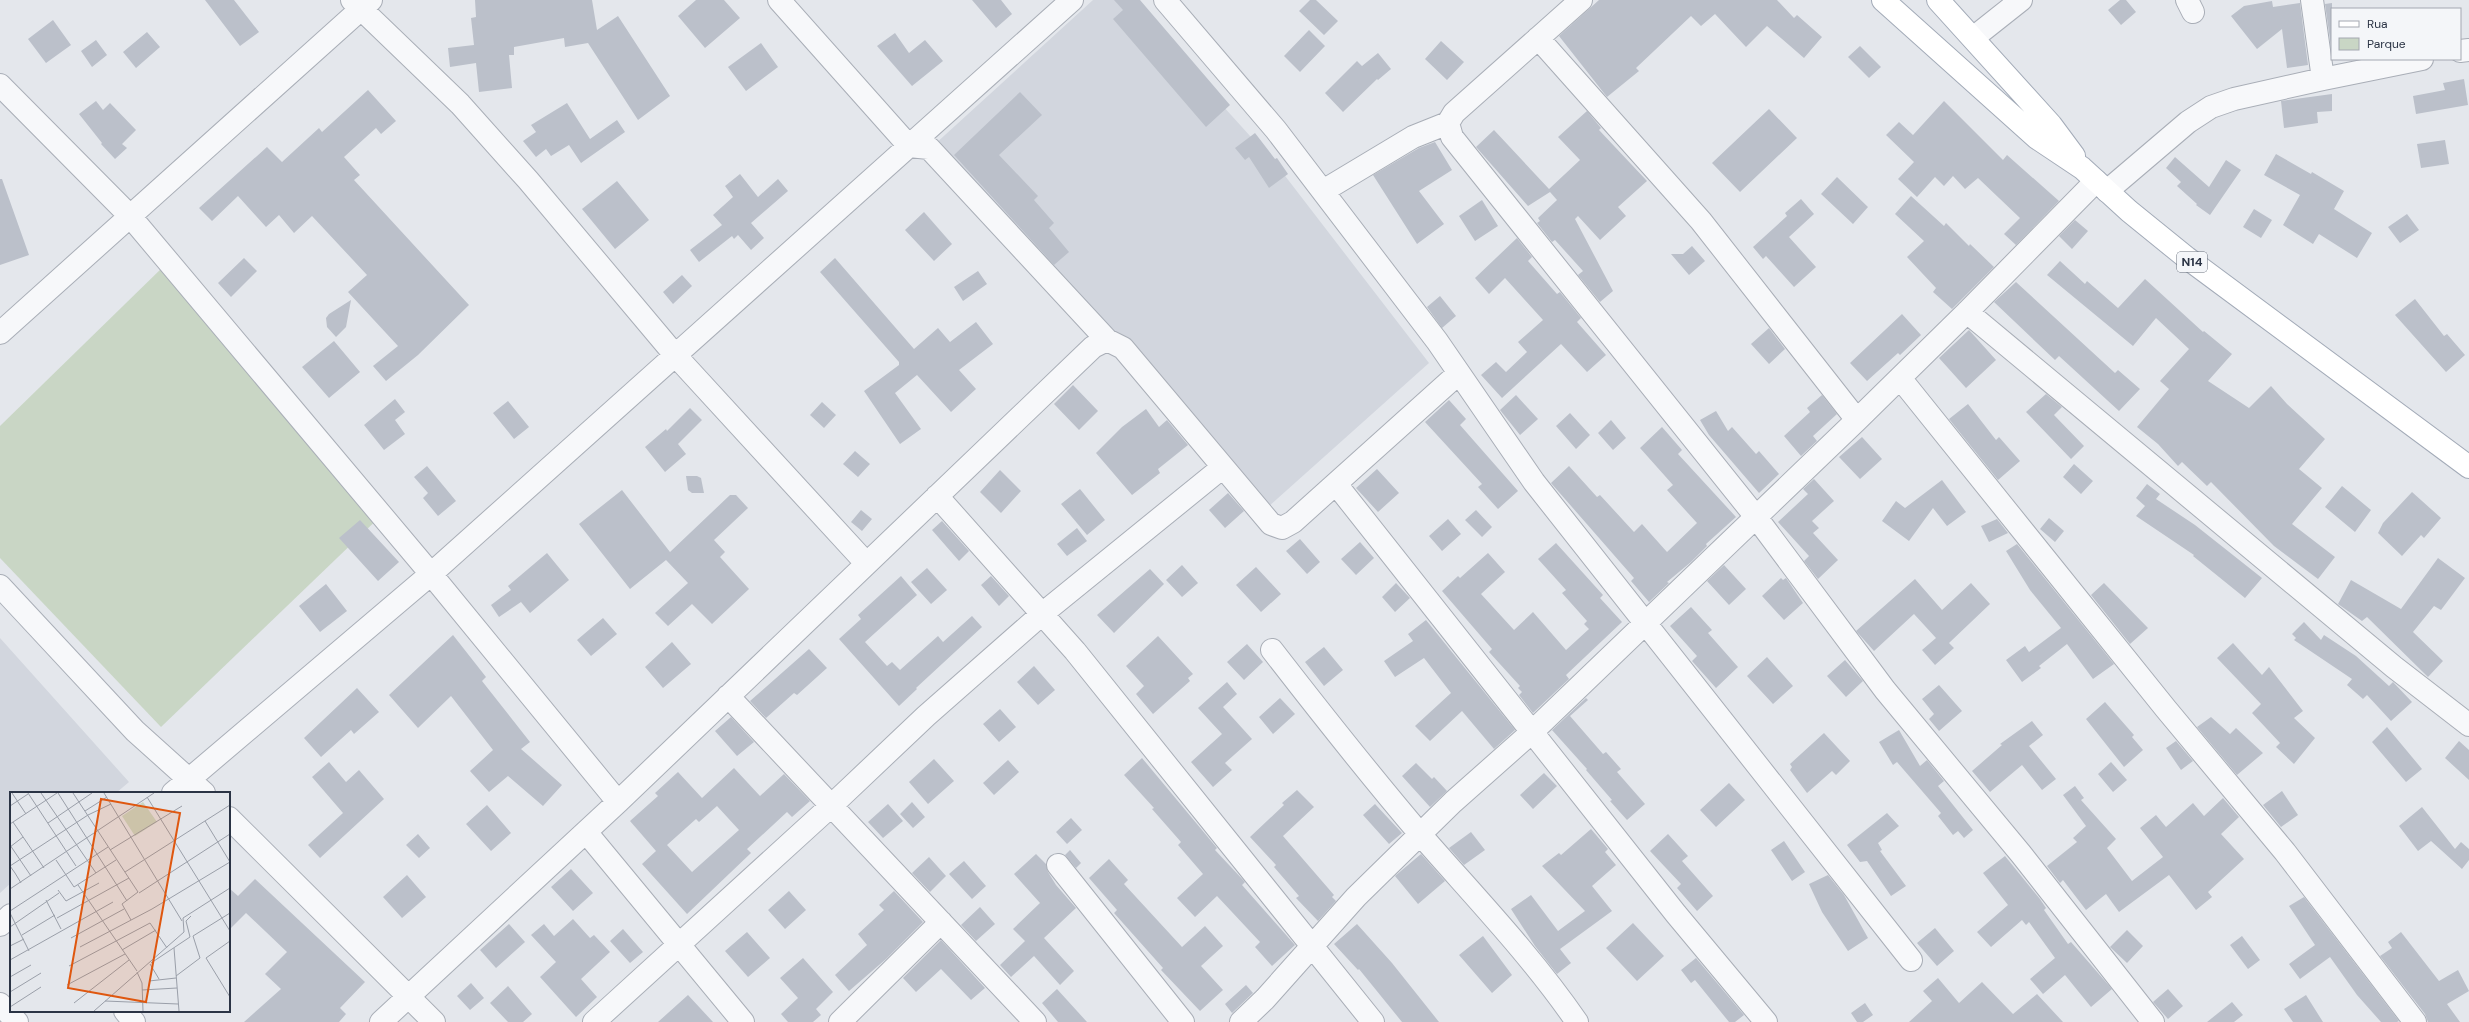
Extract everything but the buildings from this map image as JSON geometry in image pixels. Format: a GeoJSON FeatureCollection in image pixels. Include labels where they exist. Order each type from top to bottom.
{"type":"FeatureCollection","features":[{"type":"Feature","properties":{"kind":"main road","name":"N14"},"geometry":{"type":"LineString","coordinates":[[1883,0],[2037,138],[2095,180],[2187,258],[2469,467]]}},
{"type":"Feature","properties":{"kind":"main road","name":"N14"},"geometry":{"type":"LineString","coordinates":[[1938,0],[2051,125],[2095,180]]}},
{"type":"Feature","properties":{"kind":"street"},"geometry":{"type":"LineString","coordinates":[[779,0],[909,146],[929,148],[1107,340],[1123,348],[1271,524],[1282,528],[1293,522],[1459,373]]}},
{"type":"Feature","properties":{"kind":"street"},"geometry":{"type":"LineString","coordinates":[[176,792],[197,786],[431,574],[1072,0]]}},
{"type":"Feature","properties":{"kind":"street"},"geometry":{"type":"LineString","coordinates":[[1165,0],[1276,130],[1459,373],[1534,482],[1911,960]]}},
{"type":"Feature","properties":{"kind":"street"},"geometry":{"type":"LineString","coordinates":[[1323,191],[1413,138],[1448,122],[1454,113],[1581,0]]}},
{"type":"Feature","properties":{"kind":"street"},"geometry":{"type":"LineString","coordinates":[[1972,38],[2021,0]]}},
{"type":"Feature","properties":{"kind":"street"},"geometry":{"type":"LineString","coordinates":[[2312,0],[2322,79]]}},
{"type":"Feature","properties":{"kind":"street"},"geometry":{"type":"LineString","coordinates":[[0,333],[362,3],[460,104],[528,180],[675,355],[866,563]]}},
{"type":"Feature","properties":{"kind":"street"},"geometry":{"type":"LineString","coordinates":[[1538,38],[1700,221],[1857,420]]}},
{"type":"Feature","properties":{"kind":"street"},"geometry":{"type":"LineString","coordinates":[[1241,1022],[1265,1000],[1313,948],[1356,897],[1453,802],[1532,732],[1644,622],[1857,420],[1967,312],[2095,180],[2211,106],[2234,99],[2322,79],[2417,60]]}},
{"type":"Feature","properties":{"kind":"street"},"geometry":{"type":"LineString","coordinates":[[0,85],[130,216],[431,574],[618,802]]}},
{"type":"Feature","properties":{"kind":"street"},"geometry":{"type":"LineString","coordinates":[[1448,122],[1452,136],[1756,517],[1885,690],[2021,854],[2152,1022]]}},
{"type":"Feature","properties":{"kind":"street"},"geometry":{"type":"LineString","coordinates":[[1967,312],[2394,667],[2469,725]]}},
{"type":"Feature","properties":{"kind":"street"},"geometry":{"type":"LineString","coordinates":[[381,1022],[410,997],[618,802],[1093,347],[1107,340]]}},
{"type":"Feature","properties":{"kind":"street"},"geometry":{"type":"LineString","coordinates":[[1900,378],[2166,709],[2285,852],[2415,1022]]}},
{"type":"Feature","properties":{"kind":"street"},"geometry":{"type":"LineString","coordinates":[[594,1022],[832,806],[926,716],[1042,614],[1223,466]]}},
{"type":"Feature","properties":{"kind":"street"},"geometry":{"type":"LineString","coordinates":[[1336,484],[1676,914],[1766,1022]]}},
{"type":"Feature","properties":{"kind":"street"},"geometry":{"type":"LineString","coordinates":[[937,496],[1075,652],[1373,1022]]}},
{"type":"Feature","properties":{"kind":"street"},"geometry":{"type":"LineString","coordinates":[[0,586],[135,731],[197,786]]}},
{"type":"Feature","properties":{"kind":"street"},"geometry":{"type":"LineString","coordinates":[[1272,650],[1420,834],[1478,898],[1577,1022]]}},
{"type":"Feature","properties":{"kind":"street"},"geometry":{"type":"LineString","coordinates":[[728,696],[1035,1022]]}},
{"type":"Feature","properties":{"kind":"street"},"geometry":{"type":"LineString","coordinates":[[230,819],[434,1022]]}},
{"type":"Feature","properties":{"kind":"street"},"geometry":{"type":"LineString","coordinates":[[586,832],[743,1022]]}},
{"type":"Feature","properties":{"kind":"street"},"geometry":{"type":"LineString","coordinates":[[1058,865],[1183,1022]]}},
{"type":"Feature","properties":{"kind":"street"},"geometry":{"type":"LineString","coordinates":[[0,925],[10,917]]}},
{"type":"Feature","properties":{"kind":"street"},"geometry":{"type":"LineString","coordinates":[[840,1022],[941,922]]}},
{"type":"Feature","properties":{"kind":"street"},"geometry":{"type":"LineString","coordinates":[[0,1004],[17,1022]]}},
{"type":"Feature","properties":{"kind":"street"},"geometry":{"type":"LineString","coordinates":[[126,1012],[134,1022]]}},
{"type":"Feature","properties":{"kind":"shaded area"},"geometry":{"type":"Polygon","coordinates":[[[1093,0],[1127,0],[1279,168],[1429,363],[1267,508],[934,145],[1093,0]]]}},
{"type":"Feature","properties":{"kind":"shaded area"},"geometry":{"type":"Polygon","coordinates":[[[0,638],[129,782],[117,792],[10,792],[10,884],[0,893],[0,638]]]}},
{"type":"Feature","properties":{"kind":"green space"},"geometry":{"type":"Polygon","coordinates":[[[165,265],[387,510],[161,727],[0,558],[0,426],[165,265]]]}}]}
